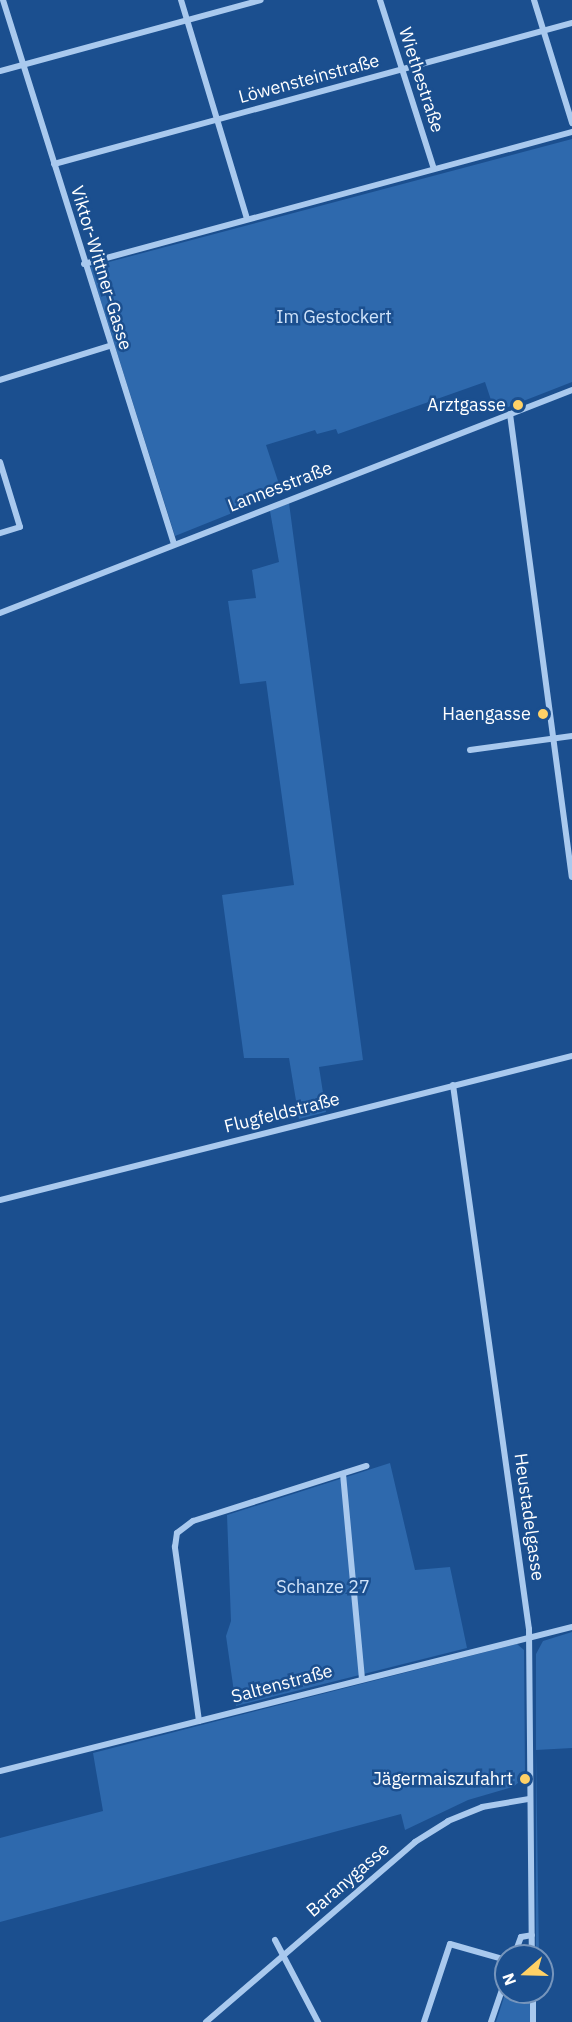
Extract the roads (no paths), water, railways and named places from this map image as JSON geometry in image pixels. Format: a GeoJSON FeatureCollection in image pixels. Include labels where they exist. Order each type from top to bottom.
{"type":"FeatureCollection","features":[{"type":"Feature","properties":{"kind":"street","name":"Viktor-Wittner-Gasse"},"geometry":{"type":"LineString","coordinates":[[3,0],[109,346],[174,544]]}},
{"type":"Feature","properties":{"kind":"street"},"geometry":{"type":"LineString","coordinates":[[181,0],[247,218]]}},
{"type":"Feature","properties":{"kind":"street"},"geometry":{"type":"LineString","coordinates":[[0,71],[261,0]]}},
{"type":"Feature","properties":{"kind":"street","name":"Wiethestraße"},"geometry":{"type":"LineString","coordinates":[[380,0],[434,169]]}},
{"type":"Feature","properties":{"kind":"street"},"geometry":{"type":"LineString","coordinates":[[534,0],[572,123]]}},
{"type":"Feature","properties":{"kind":"street","name":"Löwensteinstraße"},"geometry":{"type":"LineString","coordinates":[[54,164],[572,23]]}},
{"type":"Feature","properties":{"kind":"street"},"geometry":{"type":"LineString","coordinates":[[84,264],[247,218],[572,132]]}},
{"type":"Feature","properties":{"kind":"street"},"geometry":{"type":"LineString","coordinates":[[0,380],[109,346]]}},
{"type":"Feature","properties":{"kind":"street","name":"Lannesstraße"},"geometry":{"type":"LineString","coordinates":[[0,613],[572,390]]}},
{"type":"Feature","properties":{"kind":"street"},"geometry":{"type":"LineString","coordinates":[[510,414],[572,877]]}},
{"type":"Feature","properties":{"kind":"street"},"geometry":{"type":"LineString","coordinates":[[0,462],[20,527],[0,533]]}},
{"type":"Feature","properties":{"kind":"street"},"geometry":{"type":"LineString","coordinates":[[470,750],[572,736]]}},
{"type":"Feature","properties":{"kind":"street","name":"Flugfeldstraße"},"geometry":{"type":"LineString","coordinates":[[0,1200],[572,1056]]}},
{"type":"Feature","properties":{"kind":"street","name":"Heustadelgasse"},"geometry":{"type":"LineString","coordinates":[[453,1085],[529,1638],[532,1944]]}},
{"type":"Feature","properties":{"kind":"street"},"geometry":{"type":"LineString","coordinates":[[199,1721],[175,1547],[177,1533],[193,1521],[366,1466]]}},
{"type":"Feature","properties":{"kind":"street"},"geometry":{"type":"LineString","coordinates":[[343,1474],[362,1679]]}},
{"type":"Feature","properties":{"kind":"street","name":"Saltenstraße"},"geometry":{"type":"LineString","coordinates":[[0,1771],[572,1627]]}},
{"type":"Feature","properties":{"kind":"street","name":"Baranygasse"},"geometry":{"type":"LineString","coordinates":[[206,2022],[415,1842],[448,1821],[497,1803],[529,1799]]}},
{"type":"Feature","properties":{"kind":"street"},"geometry":{"type":"LineString","coordinates":[[518,1944],[521,1937],[532,1935]]}},
{"type":"Feature","properties":{"kind":"street"},"geometry":{"type":"LineString","coordinates":[[275,1940],[318,2022]]}},
{"type":"Feature","properties":{"kind":"street"},"geometry":{"type":"LineString","coordinates":[[424,2022],[450,1944],[494,1957]]}},
{"type":"Feature","properties":{"kind":"street"},"geometry":{"type":"LineString","coordinates":[[491,2022],[497,2004]]}},
{"type":"Feature","properties":{"kind":"street"},"geometry":{"type":"LineString","coordinates":[[533,2004],[533,2022]]}},
{"type":"Feature","properties":{"kind":"place","name":"Arztgasse"},"geometry":{"type":"Point","coordinates":[518,405]}},
{"type":"Feature","properties":{"kind":"place","name":"Haengasse"},"geometry":{"type":"Point","coordinates":[543,714]}},
{"type":"Feature","properties":{"kind":"place","name":"Jägermaiszufahrt"},"geometry":{"type":"Point","coordinates":[525,1779]}},
{"type":"Feature","properties":{"kind":"park label","name":"Im Gestockert"},"geometry":{"type":"Point","coordinates":[334,317]}},
{"type":"Feature","properties":{"kind":"park label","name":"Schanze 27"},"geometry":{"type":"Point","coordinates":[323,1587]}}]}
